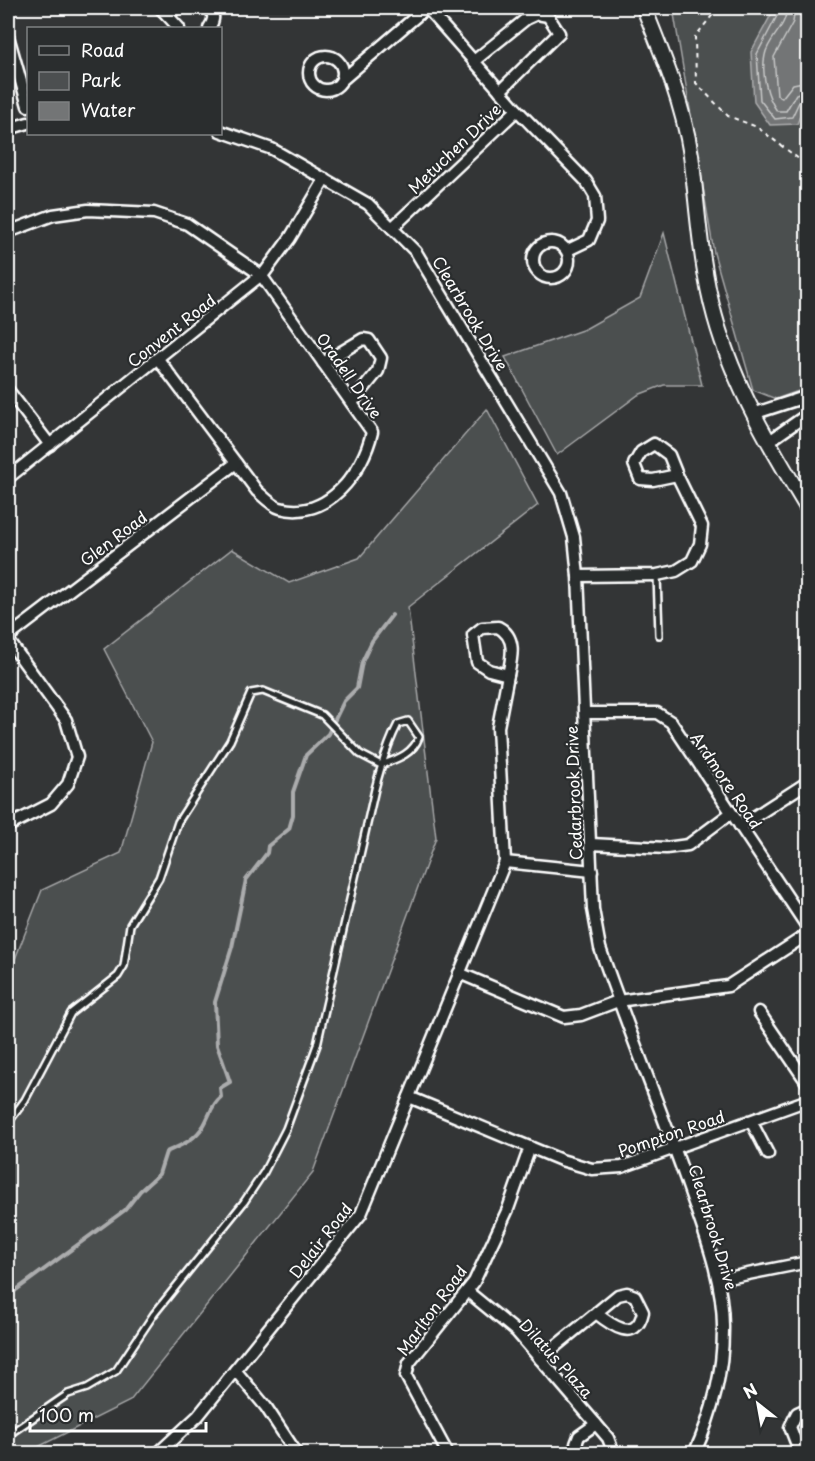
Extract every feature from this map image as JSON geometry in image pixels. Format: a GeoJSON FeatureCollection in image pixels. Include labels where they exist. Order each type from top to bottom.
{"type":"FeatureCollection","features":[{"type":"Feature","properties":{"kind":"street"},"geometry":{"type":"LineString","coordinates":[[176,8],[164,11],[178,27]]}},
{"type":"Feature","properties":{"kind":"street"},"geometry":{"type":"LineString","coordinates":[[210,8],[214,13],[210,27]]}},
{"type":"Feature","properties":{"kind":"street"},"geometry":{"type":"LineString","coordinates":[[342,80],[427,8]]}},
{"type":"Feature","properties":{"kind":"street","name":"Metuchen Drive"},"geometry":{"type":"LineString","coordinates":[[392,228],[517,110],[427,8]]}},
{"type":"Feature","properties":{"kind":"street"},"geometry":{"type":"LineString","coordinates":[[644,8],[676,93],[690,153],[700,245],[715,316],[737,381],[768,442],[807,509]]}},
{"type":"Feature","properties":{"kind":"street"},"geometry":{"type":"LineString","coordinates":[[474,61],[526,19],[537,14],[548,16],[559,33],[500,91]]}},
{"type":"Feature","properties":{"kind":"street"},"geometry":{"type":"LineString","coordinates":[[8,38],[27,103]]}},
{"type":"Feature","properties":{"kind":"street"},"geometry":{"type":"LineString","coordinates":[[517,110],[586,181],[595,196],[597,221],[589,240],[568,250]]}},
{"type":"Feature","properties":{"kind":"street"},"geometry":{"type":"LineString","coordinates":[[8,129],[27,123]]}},
{"type":"Feature","properties":{"kind":"street","name":"Clearbrook Drive"},"geometry":{"type":"LineString","coordinates":[[222,132],[272,149],[368,204],[416,252],[434,277],[526,435]]}},
{"type":"Feature","properties":{"kind":"street","name":"Convent Road"},"geometry":{"type":"LineString","coordinates":[[8,478],[261,275],[290,238],[325,179]]}},
{"type":"Feature","properties":{"kind":"street"},"geometry":{"type":"LineString","coordinates":[[8,232],[53,215],[88,210],[154,213],[187,224],[261,275]]}},
{"type":"Feature","properties":{"kind":"street","name":"Oradell Drive"},"geometry":{"type":"LineString","coordinates":[[158,359],[257,491],[278,508],[301,510],[329,499],[346,486],[368,452],[372,432],[261,275]]}},
{"type":"Feature","properties":{"kind":"street"},"geometry":{"type":"LineString","coordinates":[[323,363],[363,339],[375,348],[381,358],[378,371],[351,403]]}},
{"type":"Feature","properties":{"kind":"street"},"geometry":{"type":"LineString","coordinates":[[8,390],[50,445]]}},
{"type":"Feature","properties":{"kind":"street"},"geometry":{"type":"LineString","coordinates":[[753,414],[807,396]]}},
{"type":"Feature","properties":{"kind":"street"},"geometry":{"type":"LineString","coordinates":[[768,442],[807,414]]}},
{"type":"Feature","properties":{"kind":"street","name":"Cedarbrook Drive"},"geometry":{"type":"LineString","coordinates":[[526,435],[561,493],[574,537],[585,713],[593,909],[600,948],[674,1148]]}},
{"type":"Feature","properties":{"kind":"street","name":"Glen Road"},"geometry":{"type":"LineString","coordinates":[[8,639],[236,463]]}},
{"type":"Feature","properties":{"kind":"street"},"geometry":{"type":"LineString","coordinates":[[578,576],[657,575],[676,571],[692,561],[700,544],[702,526],[677,475]]}},
{"type":"Feature","properties":{"kind":"street"},"geometry":{"type":"LineString","coordinates":[[508,675],[489,670],[477,662],[473,635],[482,628],[498,627],[506,632],[510,639],[512,655],[498,727],[504,862],[592,871]]}},
{"type":"Feature","properties":{"kind":"street"},"geometry":{"type":"LineString","coordinates":[[8,639],[66,720],[77,757],[68,784],[51,804],[8,826]]}},
{"type":"Feature","properties":{"kind":"street","name":"Ardmore Road"},"geometry":{"type":"LineString","coordinates":[[585,713],[657,713],[671,722],[807,928]]}},
{"type":"Feature","properties":{"kind":"street"},"geometry":{"type":"LineString","coordinates":[[740,826],[807,782]]}},
{"type":"Feature","properties":{"kind":"street"},"geometry":{"type":"LineString","coordinates":[[591,844],[666,848],[688,845],[731,813]]}},
{"type":"Feature","properties":{"kind":"street","name":"Delair Road"},"geometry":{"type":"LineString","coordinates":[[157,1454],[198,1416],[361,1214],[504,862]]}},
{"type":"Feature","properties":{"kind":"street"},"geometry":{"type":"LineString","coordinates":[[459,973],[564,1017],[581,1014],[618,1001],[728,986],[807,934]]}},
{"type":"Feature","properties":{"kind":"street"},"geometry":{"type":"LineString","coordinates":[[759,1012],[807,1084]]}},
{"type":"Feature","properties":{"kind":"street","name":"Pompton Road"},"geometry":{"type":"LineString","coordinates":[[409,1097],[530,1147],[592,1169],[622,1167],[807,1100]]}},
{"type":"Feature","properties":{"kind":"street"},"geometry":{"type":"LineString","coordinates":[[751,1121],[768,1154]]}},
{"type":"Feature","properties":{"kind":"street","name":"Marlton Road"},"geometry":{"type":"LineString","coordinates":[[448,1454],[406,1376],[409,1363],[474,1282],[508,1209],[530,1147]]}},
{"type":"Feature","properties":{"kind":"street","name":"Clearbrook Drive"},"geometry":{"type":"LineString","coordinates":[[674,1148],[718,1280],[723,1329],[720,1375],[709,1420],[694,1454]]}},
{"type":"Feature","properties":{"kind":"street"},"geometry":{"type":"LineString","coordinates":[[718,1280],[807,1262]]}},
{"type":"Feature","properties":{"kind":"street","name":"Dilatus Plaza"},"geometry":{"type":"LineString","coordinates":[[467,1291],[517,1332],[608,1438],[614,1451],[612,1454]]}},
{"type":"Feature","properties":{"kind":"street"},"geometry":{"type":"LineString","coordinates":[[540,1359],[596,1313]]}},
{"type":"Feature","properties":{"kind":"street"},"geometry":{"type":"LineString","coordinates":[[235,1370],[266,1407],[297,1454]]}},
{"type":"Feature","properties":{"kind":"street"},"geometry":{"type":"LineString","coordinates":[[807,1408],[797,1413],[790,1428],[797,1445],[807,1450]]}},
{"type":"Feature","properties":{"kind":"street"},"geometry":{"type":"LineString","coordinates":[[579,1454],[576,1444],[579,1436],[596,1424]]}},
{"type":"Feature","properties":{"kind":"lane"},"geometry":{"type":"LineString","coordinates":[[657,575],[659,635]]}},
{"type":"Feature","properties":{"kind":"lane"},"geometry":{"type":"LineString","coordinates":[[8,1123],[25,1100],[71,1013],[118,976],[124,966],[130,925],[159,878],[178,822],[230,741],[251,693],[263,691],[322,716],[360,754],[381,765],[402,757],[416,746],[419,737],[408,721],[398,724],[381,765],[317,1046],[286,1130],[264,1172],[244,1202],[161,1305],[116,1371],[87,1388],[68,1394],[8,1435]]}},
{"type":"Feature","properties":{"kind":"path"},"geometry":{"type":"LineString","coordinates":[[718,8],[695,38],[696,83],[728,116],[757,127],[807,166]]}},
{"type":"Feature","properties":{"kind":"green space"},"geometry":{"type":"Polygon","coordinates":[[[673,8],[807,8],[807,388],[776,399],[753,390],[714,253],[673,8]]]}},
{"type":"Feature","properties":{"kind":"green space"},"geometry":{"type":"Polygon","coordinates":[[[664,233],[702,385],[664,385],[638,395],[557,455],[505,357],[585,329],[640,298],[664,233]]]}},
{"type":"Feature","properties":{"kind":"green space"},"geometry":{"type":"Polygon","coordinates":[[[487,409],[538,505],[408,607],[436,838],[313,1172],[130,1401],[26,1453],[8,1453],[8,977],[42,890],[121,853],[152,742],[104,649],[232,549],[289,583],[359,558],[487,409]]]}},
{"type":"Feature","properties":{"kind":"water"},"geometry":{"type":"Polygon","coordinates":[[[772,8],[807,8],[807,97],[797,124],[770,125],[754,102],[751,52],[773,11],[772,8]]]}},
{"type":"Feature","properties":{"kind":"waterway"},"geometry":{"type":"LineString","coordinates":[[8,1296],[125,1210],[140,1191],[159,1174],[166,1152],[188,1142],[197,1135],[221,1097],[220,1088],[230,1082],[217,1045],[215,1002],[232,947],[246,880],[267,853],[268,846],[289,829],[293,815],[293,792],[306,755],[328,734],[344,701],[357,688],[362,662],[372,641],[392,615]]}}]}
